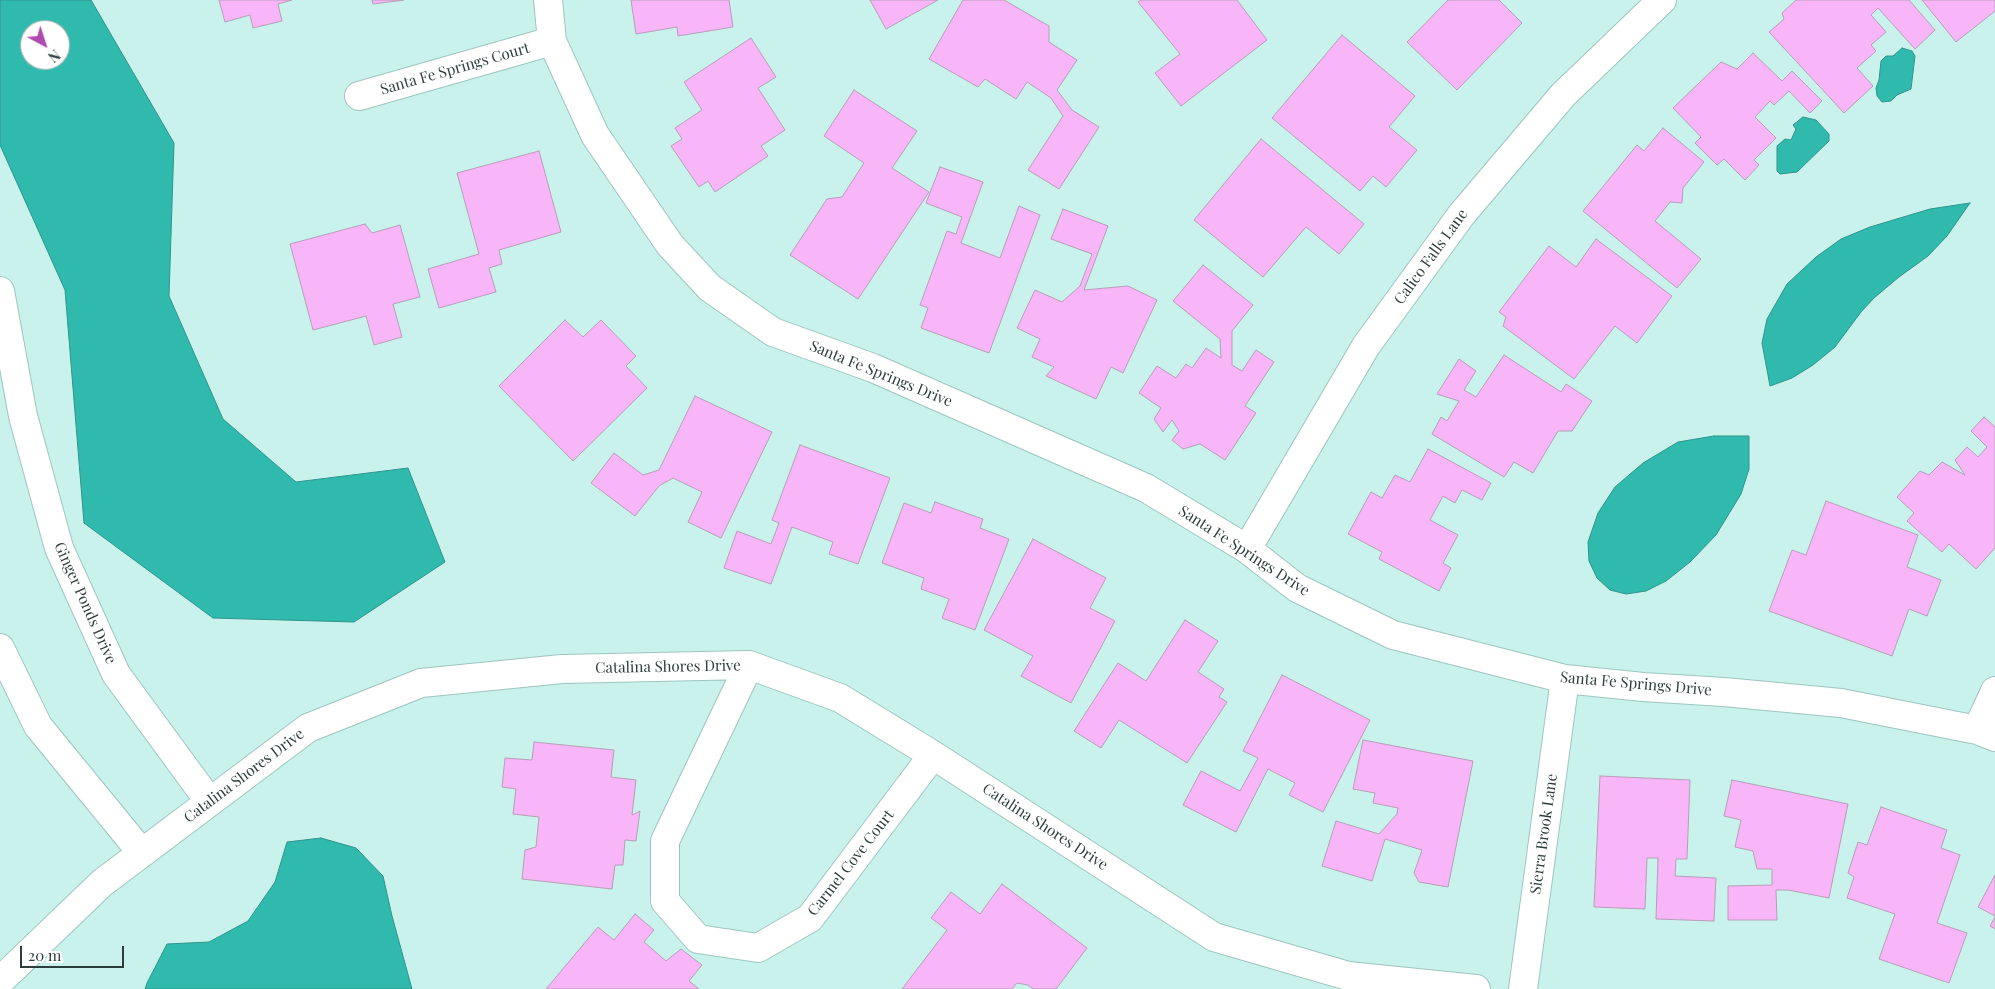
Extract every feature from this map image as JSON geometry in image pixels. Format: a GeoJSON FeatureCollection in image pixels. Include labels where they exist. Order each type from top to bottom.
{"type":"FeatureCollection","features":[{"type":"Feature","properties":{"kind":"street","name":"Santa Fe Springs Drive"},"geometry":{"type":"LineString","coordinates":[[548,0],[552,42],[595,135],[670,245],[710,288],[773,332],[873,368],[1146,488],[1247,549],[1297,588],[1393,635],[1565,679],[1841,703],[1986,734]]}},
{"type":"Feature","properties":{"kind":"street","name":"Calico Falls Lane"},"geometry":{"type":"LineString","coordinates":[[1247,549],[1366,346],[1462,214],[1563,95],[1662,0]]}},
{"type":"Feature","properties":{"kind":"street","name":"Santa Fe Springs Court"},"geometry":{"type":"LineString","coordinates":[[358,96],[552,42]]}},
{"type":"Feature","properties":{"kind":"street","name":"Ginger Ponds Drive"},"geometry":{"type":"LineString","coordinates":[[0,291],[23,416],[59,548],[116,674],[209,801]]}},
{"type":"Feature","properties":{"kind":"street"},"geometry":{"type":"LineString","coordinates":[[0,648],[38,726],[142,853]]}},
{"type":"Feature","properties":{"kind":"street","name":"Catalina Shores Drive"},"geometry":{"type":"LineString","coordinates":[[0,982],[102,884],[209,801],[308,728],[421,683],[562,669],[749,665],[840,698],[933,755],[1214,937],[1348,976],[1476,989]]}},
{"type":"Feature","properties":{"kind":"street","name":"Carmel Cove Court"},"geometry":{"type":"LineString","coordinates":[[749,665],[665,841],[665,900],[698,939],[758,948],[810,918],[933,755]]}},
{"type":"Feature","properties":{"kind":"street","name":"Sierra Brook Lane"},"geometry":{"type":"LineString","coordinates":[[1523,989],[1565,679]]}},
{"type":"Feature","properties":{"kind":"street"},"geometry":{"type":"LineString","coordinates":[[1986,734],[1995,691]]}},
{"type":"Feature","properties":{"kind":"water"},"geometry":{"type":"Polygon","coordinates":[[[0,0],[91,0],[174,143],[169,296],[223,419],[296,482],[408,468],[445,562],[354,622],[213,618],[84,523],[65,290],[0,145],[0,0]]]}},
{"type":"Feature","properties":{"kind":"water"},"geometry":{"type":"Polygon","coordinates":[[[1902,48],[1912,51],[1915,56],[1911,89],[1897,95],[1891,101],[1882,102],[1877,96],[1876,88],[1881,61],[1886,56],[1893,56],[1902,48]]]}},
{"type":"Feature","properties":{"kind":"water"},"geometry":{"type":"Polygon","coordinates":[[[1803,117],[1816,120],[1829,134],[1829,141],[1797,172],[1780,174],[1777,171],[1777,146],[1785,139],[1791,140],[1796,129],[1793,125],[1803,117]]]}},
{"type":"Feature","properties":{"kind":"water"},"geometry":{"type":"Polygon","coordinates":[[[1970,203],[1947,236],[1928,256],[1874,298],[1835,347],[1813,365],[1792,378],[1770,386],[1762,343],[1767,319],[1787,284],[1816,257],[1841,239],[1870,227],[1930,209],[1970,203]]]}},
{"type":"Feature","properties":{"kind":"water"},"geometry":{"type":"Polygon","coordinates":[[[1714,436],[1749,436],[1749,469],[1741,494],[1716,535],[1690,562],[1666,581],[1646,591],[1626,594],[1610,590],[1597,578],[1589,561],[1588,542],[1598,513],[1615,487],[1643,463],[1678,442],[1714,436]]]}},
{"type":"Feature","properties":{"kind":"water"},"geometry":{"type":"Polygon","coordinates":[[[321,838],[356,848],[383,876],[412,989],[145,989],[167,944],[209,942],[248,921],[275,882],[287,842],[321,838]]]}},
{"type":"Feature","properties":{"kind":"building"},"geometry":{"type":"Polygon","coordinates":[[[219,0],[292,0],[278,4],[282,21],[253,28],[250,15],[225,22],[219,0]]]}},
{"type":"Feature","properties":{"kind":"building"},"geometry":{"type":"Polygon","coordinates":[[[372,0],[404,0],[373,4],[372,0]]]}},
{"type":"Feature","properties":{"kind":"building"},"geometry":{"type":"Polygon","coordinates":[[[631,0],[729,0],[733,27],[678,36],[677,27],[636,34],[631,0]]]}},
{"type":"Feature","properties":{"kind":"building"},"geometry":{"type":"Polygon","coordinates":[[[870,0],[938,0],[886,29],[870,0]]]}},
{"type":"Feature","properties":{"kind":"building"},"geometry":{"type":"Polygon","coordinates":[[[963,0],[1004,0],[1049,26],[1049,42],[1077,60],[1057,90],[1072,110],[1099,127],[1059,189],[1028,170],[1063,116],[1051,98],[1027,82],[1016,99],[985,79],[978,87],[929,59],[963,0]]]}},
{"type":"Feature","properties":{"kind":"building"},"geometry":{"type":"Polygon","coordinates":[[[1141,0],[1237,0],[1267,40],[1181,106],[1155,73],[1180,54],[1138,2],[1141,0]]]}},
{"type":"Feature","properties":{"kind":"building"},"geometry":{"type":"Polygon","coordinates":[[[1448,0],[1499,0],[1522,23],[1457,90],[1407,42],[1448,0]]]}},
{"type":"Feature","properties":{"kind":"building"},"geometry":{"type":"Polygon","coordinates":[[[1796,0],[1909,0],[1935,30],[1915,49],[1878,8],[1871,15],[1886,32],[1871,45],[1876,51],[1857,68],[1873,86],[1844,113],[1769,32],[1784,19],[1782,13],[1796,0]]]}},
{"type":"Feature","properties":{"kind":"building"},"geometry":{"type":"Polygon","coordinates":[[[1922,0],[1995,0],[1995,11],[1956,42],[1922,0]]]}},
{"type":"Feature","properties":{"kind":"building"},"geometry":{"type":"Polygon","coordinates":[[[1342,35],[1415,96],[1389,127],[1417,150],[1386,187],[1373,176],[1360,191],[1272,118],[1342,35]]]}},
{"type":"Feature","properties":{"kind":"building"},"geometry":{"type":"Polygon","coordinates":[[[751,38],[776,77],[758,88],[785,130],[761,146],[768,156],[715,192],[708,181],[699,187],[671,146],[682,139],[675,128],[702,110],[684,82],[751,38]]]}},
{"type":"Feature","properties":{"kind":"building"},"geometry":{"type":"Polygon","coordinates":[[[1753,53],[1782,81],[1792,71],[1822,101],[1810,113],[1789,91],[1774,105],[1770,101],[1755,117],[1776,138],[1754,160],[1759,165],[1745,180],[1724,159],[1717,165],[1695,143],[1701,137],[1673,108],[1721,62],[1737,69],[1753,53]]]}},
{"type":"Feature","properties":{"kind":"building"},"geometry":{"type":"Polygon","coordinates":[[[854,90],[917,131],[892,168],[929,192],[858,299],[790,255],[827,199],[842,197],[864,163],[824,136],[854,90]]]}},
{"type":"Feature","properties":{"kind":"building"},"geometry":{"type":"Polygon","coordinates":[[[1663,128],[1704,162],[1683,188],[1682,203],[1670,202],[1655,221],[1701,259],[1677,288],[1583,211],[1637,145],[1644,151],[1663,128]]]}},
{"type":"Feature","properties":{"kind":"building"},"geometry":{"type":"Polygon","coordinates":[[[1261,139],[1364,224],[1339,254],[1306,227],[1263,277],[1194,220],[1261,139]]]}},
{"type":"Feature","properties":{"kind":"building"},"geometry":{"type":"Polygon","coordinates":[[[539,151],[561,232],[499,250],[502,264],[489,268],[496,292],[439,308],[428,269],[479,254],[457,173],[539,151]]]}},
{"type":"Feature","properties":{"kind":"building"},"geometry":{"type":"Polygon","coordinates":[[[940,167],[983,182],[961,243],[1000,258],[1019,206],[1040,215],[989,353],[921,328],[928,308],[920,305],[947,231],[956,234],[962,217],[926,203],[940,167]]]}},
{"type":"Feature","properties":{"kind":"building"},"geometry":{"type":"Polygon","coordinates":[[[1063,209],[1108,226],[1084,290],[1128,286],[1157,300],[1123,373],[1111,367],[1096,399],[1046,376],[1054,367],[1032,357],[1040,339],[1017,328],[1035,290],[1062,302],[1080,286],[1092,254],[1051,239],[1063,209]]]}},
{"type":"Feature","properties":{"kind":"building"},"geometry":{"type":"Polygon","coordinates":[[[365,224],[372,233],[400,225],[420,297],[393,304],[402,337],[374,345],[366,316],[313,330],[290,244],[365,224]]]}},
{"type":"Feature","properties":{"kind":"building"},"geometry":{"type":"Polygon","coordinates":[[[1596,239],[1672,296],[1637,343],[1615,326],[1574,379],[1503,326],[1506,317],[1499,312],[1549,246],[1576,267],[1596,239]]]}},
{"type":"Feature","properties":{"kind":"building"},"geometry":{"type":"Polygon","coordinates":[[[1203,265],[1253,305],[1232,331],[1232,365],[1242,371],[1256,350],[1274,362],[1245,406],[1256,413],[1225,460],[1200,444],[1183,449],[1172,440],[1179,431],[1172,420],[1163,432],[1154,419],[1161,408],[1139,393],[1157,366],[1176,378],[1186,364],[1192,368],[1206,348],[1221,358],[1220,339],[1173,301],[1203,265]]]}},
{"type":"Feature","properties":{"kind":"building"},"geometry":{"type":"Polygon","coordinates":[[[565,320],[583,337],[601,320],[636,356],[626,366],[647,388],[573,461],[499,386],[565,320]]]}},
{"type":"Feature","properties":{"kind":"building"},"geometry":{"type":"Polygon","coordinates":[[[1504,355],[1561,392],[1566,384],[1592,401],[1572,431],[1558,431],[1533,473],[1514,462],[1504,477],[1432,434],[1441,417],[1447,421],[1459,401],[1437,394],[1459,359],[1476,371],[1464,390],[1476,397],[1504,355]]]}},
{"type":"Feature","properties":{"kind":"building"},"geometry":{"type":"Polygon","coordinates":[[[695,396],[772,432],[721,538],[688,522],[702,492],[673,478],[659,486],[635,516],[591,483],[614,453],[643,475],[659,470],[695,396]]]}},
{"type":"Feature","properties":{"kind":"building"},"geometry":{"type":"Polygon","coordinates":[[[1984,417],[1995,427],[1995,548],[1976,569],[1949,544],[1942,552],[1907,521],[1914,513],[1897,497],[1920,471],[1929,475],[1942,462],[1965,475],[1955,460],[1967,447],[1978,457],[1987,447],[1971,431],[1984,417]]]}},
{"type":"Feature","properties":{"kind":"building"},"geometry":{"type":"Polygon","coordinates":[[[800,445],[890,478],[858,564],[829,554],[833,542],[792,527],[771,584],[724,568],[737,531],[771,544],[779,523],[772,520],[800,445]]]}},
{"type":"Feature","properties":{"kind":"building"},"geometry":{"type":"Polygon","coordinates":[[[1428,449],[1491,483],[1482,500],[1462,490],[1455,503],[1443,496],[1430,520],[1458,535],[1443,563],[1451,568],[1439,591],[1379,559],[1382,552],[1348,534],[1371,492],[1382,498],[1395,475],[1410,482],[1428,449]]]}},
{"type":"Feature","properties":{"kind":"building"},"geometry":{"type":"Polygon","coordinates":[[[1826,501],[1918,535],[1907,567],[1941,580],[1927,616],[1909,609],[1892,656],[1769,611],[1792,550],[1806,555],[1826,501]]]}},
{"type":"Feature","properties":{"kind":"building"},"geometry":{"type":"Polygon","coordinates":[[[935,502],[983,519],[980,528],[1009,539],[975,630],[942,618],[949,599],[921,589],[924,578],[882,563],[904,503],[931,513],[935,502]]]}},
{"type":"Feature","properties":{"kind":"building"},"geometry":{"type":"Polygon","coordinates":[[[1033,539],[1106,578],[1090,608],[1115,621],[1071,703],[1021,676],[1033,656],[984,630],[1033,539]]]}},
{"type":"Feature","properties":{"kind":"building"},"geometry":{"type":"Polygon","coordinates":[[[1185,620],[1218,641],[1198,672],[1224,689],[1219,697],[1227,702],[1187,763],[1119,720],[1101,748],[1074,731],[1118,663],[1146,681],[1185,620]]]}},
{"type":"Feature","properties":{"kind":"building"},"geometry":{"type":"Polygon","coordinates":[[[1282,675],[1370,720],[1323,812],[1289,795],[1295,783],[1268,769],[1236,832],[1183,805],[1201,771],[1240,791],[1258,758],[1243,751],[1282,675]]]}},
{"type":"Feature","properties":{"kind":"building"},"geometry":{"type":"Polygon","coordinates":[[[1363,740],[1473,761],[1448,887],[1419,882],[1414,873],[1422,850],[1385,839],[1372,881],[1322,866],[1336,821],[1379,834],[1397,814],[1398,808],[1373,803],[1375,793],[1353,789],[1363,740]]]}},
{"type":"Feature","properties":{"kind":"building"},"geometry":{"type":"Polygon","coordinates":[[[534,742],[614,750],[611,777],[636,780],[632,815],[640,811],[636,841],[625,840],[623,865],[615,865],[612,889],[522,879],[525,850],[536,847],[539,817],[513,814],[516,789],[502,787],[505,758],[532,760],[534,742]]]}},
{"type":"Feature","properties":{"kind":"building"},"geometry":{"type":"Polygon","coordinates":[[[1600,776],[1690,780],[1687,859],[1676,859],[1675,876],[1716,878],[1714,921],[1656,919],[1658,858],[1647,858],[1645,909],[1594,907],[1600,776]]]}},
{"type":"Feature","properties":{"kind":"building"},"geometry":{"type":"Polygon","coordinates":[[[1732,780],[1848,804],[1829,898],[1788,890],[1776,890],[1777,920],[1728,920],[1728,886],[1772,885],[1772,869],[1757,869],[1753,851],[1735,847],[1741,820],[1724,816],[1732,780]]]}},
{"type":"Feature","properties":{"kind":"building"},"geometry":{"type":"Polygon","coordinates":[[[1881,807],[1947,830],[1941,848],[1960,855],[1937,923],[1967,933],[1949,983],[1879,959],[1895,914],[1847,898],[1854,877],[1848,873],[1858,842],[1867,845],[1881,807]]]}},
{"type":"Feature","properties":{"kind":"building"},"geometry":{"type":"Polygon","coordinates":[[[1995,875],[1995,916],[1978,907],[1995,875]]]}},
{"type":"Feature","properties":{"kind":"building"},"geometry":{"type":"Polygon","coordinates":[[[1002,884],[1087,948],[1056,989],[1033,989],[1028,985],[1017,983],[1012,989],[902,989],[947,930],[931,918],[951,892],[980,914],[1002,884]]]}},
{"type":"Feature","properties":{"kind":"building"},"geometry":{"type":"Polygon","coordinates":[[[635,914],[654,930],[644,942],[666,961],[681,949],[702,965],[689,981],[699,989],[546,989],[598,927],[614,940],[635,914]]]}},
{"type":"Feature","properties":{"kind":"building"},"geometry":{"type":"Polygon","coordinates":[[[1995,917],[1995,929],[1990,926],[1995,917]]]}}]}
